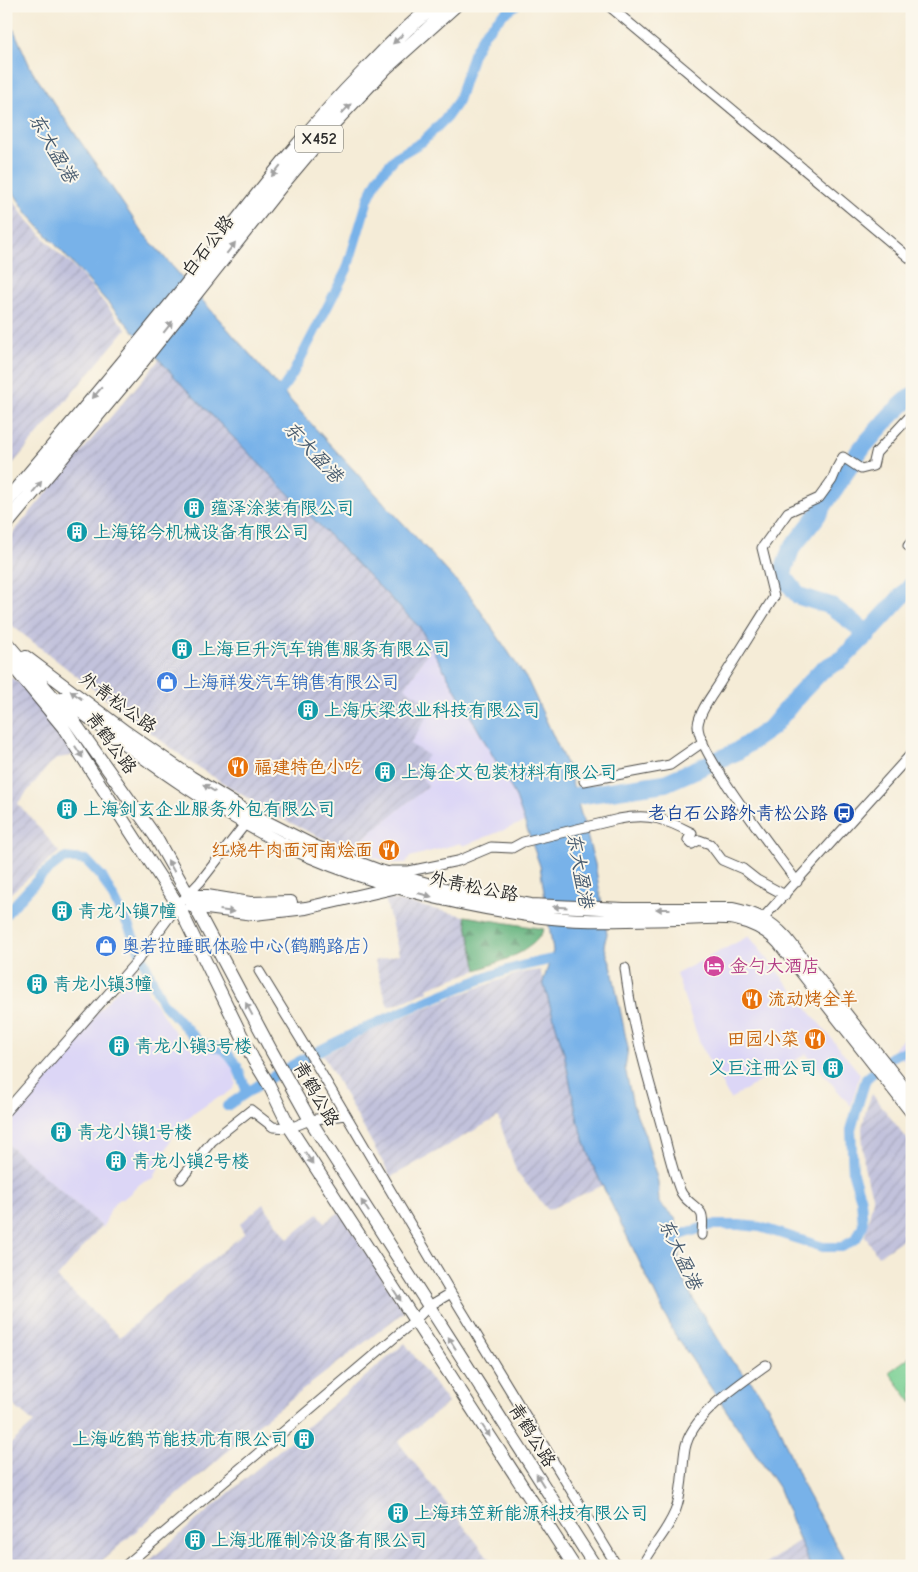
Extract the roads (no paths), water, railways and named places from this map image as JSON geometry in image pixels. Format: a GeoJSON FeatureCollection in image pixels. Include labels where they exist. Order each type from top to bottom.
{"type":"FeatureCollection","features":[{"type":"Feature","properties":{"kind":"main road","name":"白石公路"},"geometry":{"type":"LineString","coordinates":[[196,282],[261,189],[333,104],[380,55],[434,6]]}},
{"type":"Feature","properties":{"kind":"main road","name":"白石公路"},"geometry":{"type":"LineString","coordinates":[[6,524],[196,282],[334,122],[386,67],[454,6]]}},
{"type":"Feature","properties":{"kind":"main road","name":"白石公路"},"geometry":{"type":"LineString","coordinates":[[6,502],[133,361]]}},
{"type":"Feature","properties":{"kind":"main road","name":"青鹤公路"},"geometry":{"type":"LineString","coordinates":[[6,642],[72,719],[155,836],[254,1059],[290,1128],[574,1566]]}},
{"type":"Feature","properties":{"kind":"main road","name":"外青松公路"},"geometry":{"type":"LineString","coordinates":[[6,642],[126,732],[249,819],[309,856],[400,882],[446,901],[530,910],[577,919],[733,909],[749,913],[761,922],[776,927],[881,1066],[912,1113]]}},
{"type":"Feature","properties":{"kind":"main road","name":"青鹤公路"},"geometry":{"type":"LineString","coordinates":[[6,657],[63,727],[183,901]]}},
{"type":"Feature","properties":{"kind":"main road","name":"外青松公路"},"geometry":{"type":"LineString","coordinates":[[6,657],[184,786],[249,819]]}},
{"type":"Feature","properties":{"kind":"main road"},"geometry":{"type":"LineString","coordinates":[[183,901],[207,896],[250,903],[296,902],[380,877]]}},
{"type":"Feature","properties":{"kind":"main road"},"geometry":{"type":"LineString","coordinates":[[183,901],[195,907],[254,914],[306,908],[400,882]]}},
{"type":"Feature","properties":{"kind":"main road","name":"青鹤公路"},"geometry":{"type":"LineString","coordinates":[[195,907],[310,1120],[594,1565]]}},
{"type":"Feature","properties":{"kind":"main road","name":"外青松公路"},"geometry":{"type":"LineString","coordinates":[[881,1066],[912,1098]]}},
{"type":"Feature","properties":{"kind":"street"},"geometry":{"type":"LineString","coordinates":[[609,6],[912,260]]}},
{"type":"Feature","properties":{"kind":"street"},"geometry":{"type":"LineString","coordinates":[[797,882],[719,772],[705,747],[698,726],[700,716],[774,598],[762,548],[788,512],[819,498],[832,480],[836,468],[844,457],[861,470],[873,466],[876,454],[912,414]]}},
{"type":"Feature","properties":{"kind":"street"},"geometry":{"type":"LineString","coordinates":[[584,781],[670,765],[705,747]]}},
{"type":"Feature","properties":{"kind":"street"},"geometry":{"type":"LineString","coordinates":[[761,922],[912,753]]}},
{"type":"Feature","properties":{"kind":"street"},"geometry":{"type":"LineString","coordinates":[[380,877],[458,861],[490,846],[512,848],[524,842],[635,816],[654,817],[670,822],[692,833],[688,840],[692,844],[699,840],[710,844],[722,860],[743,869],[757,880],[785,895]]}},
{"type":"Feature","properties":{"kind":"street"},"geometry":{"type":"LineString","coordinates":[[6,1111],[137,961],[249,819]]}},
{"type":"Feature","properties":{"kind":"street"},"geometry":{"type":"LineString","coordinates":[[625,968],[628,995],[638,1042],[681,1192],[702,1215],[702,1235]]}},
{"type":"Feature","properties":{"kind":"street"},"geometry":{"type":"LineString","coordinates":[[259,971],[617,1566]]}},
{"type":"Feature","properties":{"kind":"street"},"geometry":{"type":"LineString","coordinates":[[181,1179],[212,1141],[251,1110],[272,1127],[290,1128],[310,1120],[345,1115]]}},
{"type":"Feature","properties":{"kind":"street"},"geometry":{"type":"LineString","coordinates":[[125,1566],[414,1321],[429,1306],[451,1293]]}},
{"type":"Feature","properties":{"kind":"street"},"geometry":{"type":"LineString","coordinates":[[642,1566],[677,1508],[689,1437],[698,1423],[714,1405],[766,1365]]}},
{"type":"Feature","properties":{"kind":"water","name":"东大盈港"},"geometry":{"type":"Polygon","coordinates":[[[6,12],[32,71],[143,233],[314,427],[471,597],[528,681],[568,768],[595,864],[607,934],[604,945],[611,965],[628,1048],[625,1068],[633,1105],[645,1135],[658,1182],[659,1203],[675,1218],[682,1244],[677,1265],[693,1299],[732,1361],[755,1386],[774,1416],[806,1492],[848,1566],[810,1566],[778,1487],[674,1333],[593,1166],[578,1122],[564,1053],[543,982],[553,951],[540,866],[515,795],[420,628],[183,386],[27,213],[6,181],[6,12]]]}},
{"type":"Feature","properties":{"kind":"waterway"},"geometry":{"type":"LineString","coordinates":[[274,401],[292,375],[347,269],[368,199],[379,176],[396,157],[422,142],[446,118],[458,101],[473,54],[484,34],[502,15],[515,6]]}},
{"type":"Feature","properties":{"kind":"waterway"},"geometry":{"type":"LineString","coordinates":[[868,634],[831,606],[799,596],[782,575],[791,549],[814,520],[860,450],[891,415],[912,396]]}},
{"type":"Feature","properties":{"kind":"waterway"},"geometry":{"type":"LineString","coordinates":[[576,796],[665,783],[736,752],[772,727],[822,670],[842,659],[912,585]]}},
{"type":"Feature","properties":{"kind":"waterway"},"geometry":{"type":"LineString","coordinates":[[6,914],[41,876],[64,858],[86,860],[102,877],[128,925],[162,1002],[199,1042],[225,1050],[237,1066],[247,1092]]}},
{"type":"Feature","properties":{"kind":"waterway"},"geometry":{"type":"LineString","coordinates":[[227,1106],[298,1062],[397,1014],[494,975],[563,957]]}},
{"type":"Feature","properties":{"kind":"waterway","name":"东大盈港"},"geometry":{"type":"LineString","coordinates":[[668,1239],[711,1225],[760,1227],[823,1247],[842,1247],[856,1239],[863,1225],[861,1200],[853,1174],[851,1130],[860,1098],[866,1079],[891,1057],[912,1048]]}},
{"type":"Feature","properties":{"kind":"place","name":"蕴泽涂装有限公司"},"geometry":{"type":"Point","coordinates":[194,508]}},
{"type":"Feature","properties":{"kind":"place","name":"上海铭今机械设备有限公司"},"geometry":{"type":"Point","coordinates":[77,532]}},
{"type":"Feature","properties":{"kind":"place","name":"上海巨升汽车销售服务有限公司"},"geometry":{"type":"Point","coordinates":[182,649]}},
{"type":"Feature","properties":{"kind":"place","name":"上海祥发汽车销售有限公司"},"geometry":{"type":"Point","coordinates":[167,682]}},
{"type":"Feature","properties":{"kind":"place","name":"上海庆梁农业科技有限公司"},"geometry":{"type":"Point","coordinates":[308,710]}},
{"type":"Feature","properties":{"kind":"place","name":"福建特色小吃"},"geometry":{"type":"Point","coordinates":[238,767]}},
{"type":"Feature","properties":{"kind":"place","name":"上海企文包装材料有限公司"},"geometry":{"type":"Point","coordinates":[385,772]}},
{"type":"Feature","properties":{"kind":"place","name":"上海剑玄企业服务外包有限公司"},"geometry":{"type":"Point","coordinates":[67,809]}},
{"type":"Feature","properties":{"kind":"place","name":"老白石公路外青松公路"},"geometry":{"type":"Point","coordinates":[844,813]}},
{"type":"Feature","properties":{"kind":"place","name":"红烧牛肉面河南烩面"},"geometry":{"type":"Point","coordinates":[389,850]}},
{"type":"Feature","properties":{"kind":"place","name":"青龙小镇7幢"},"geometry":{"type":"Point","coordinates":[62,911]}},
{"type":"Feature","properties":{"kind":"place","name":"奥若拉睡眠体验中心(鹤鹏路店)"},"geometry":{"type":"Point","coordinates":[106,946]}},
{"type":"Feature","properties":{"kind":"place","name":"金勺大酒店"},"geometry":{"type":"Point","coordinates":[714,966]}},
{"type":"Feature","properties":{"kind":"place","name":"青龙小镇3幢"},"geometry":{"type":"Point","coordinates":[37,984]}},
{"type":"Feature","properties":{"kind":"place","name":"流动烤全羊"},"geometry":{"type":"Point","coordinates":[752,999]}},
{"type":"Feature","properties":{"kind":"place","name":"田园小菜"},"geometry":{"type":"Point","coordinates":[815,1039]}},
{"type":"Feature","properties":{"kind":"place","name":"青龙小镇3号楼"},"geometry":{"type":"Point","coordinates":[119,1046]}},
{"type":"Feature","properties":{"kind":"place","name":"义巨注册公司"},"geometry":{"type":"Point","coordinates":[833,1068]}},
{"type":"Feature","properties":{"kind":"place","name":"青龙小镇1号楼"},"geometry":{"type":"Point","coordinates":[61,1132]}},
{"type":"Feature","properties":{"kind":"place","name":"青龙小镇2号楼"},"geometry":{"type":"Point","coordinates":[116,1161]}},
{"type":"Feature","properties":{"kind":"place","name":"上海屹鹤节能技术有限公司"},"geometry":{"type":"Point","coordinates":[304,1439]}},
{"type":"Feature","properties":{"kind":"place","name":"上海玮笠新能源科技有限公司"},"geometry":{"type":"Point","coordinates":[398,1513]}},
{"type":"Feature","properties":{"kind":"place","name":"上海北雁制冷设备有限公司"},"geometry":{"type":"Point","coordinates":[195,1540]}}]}
